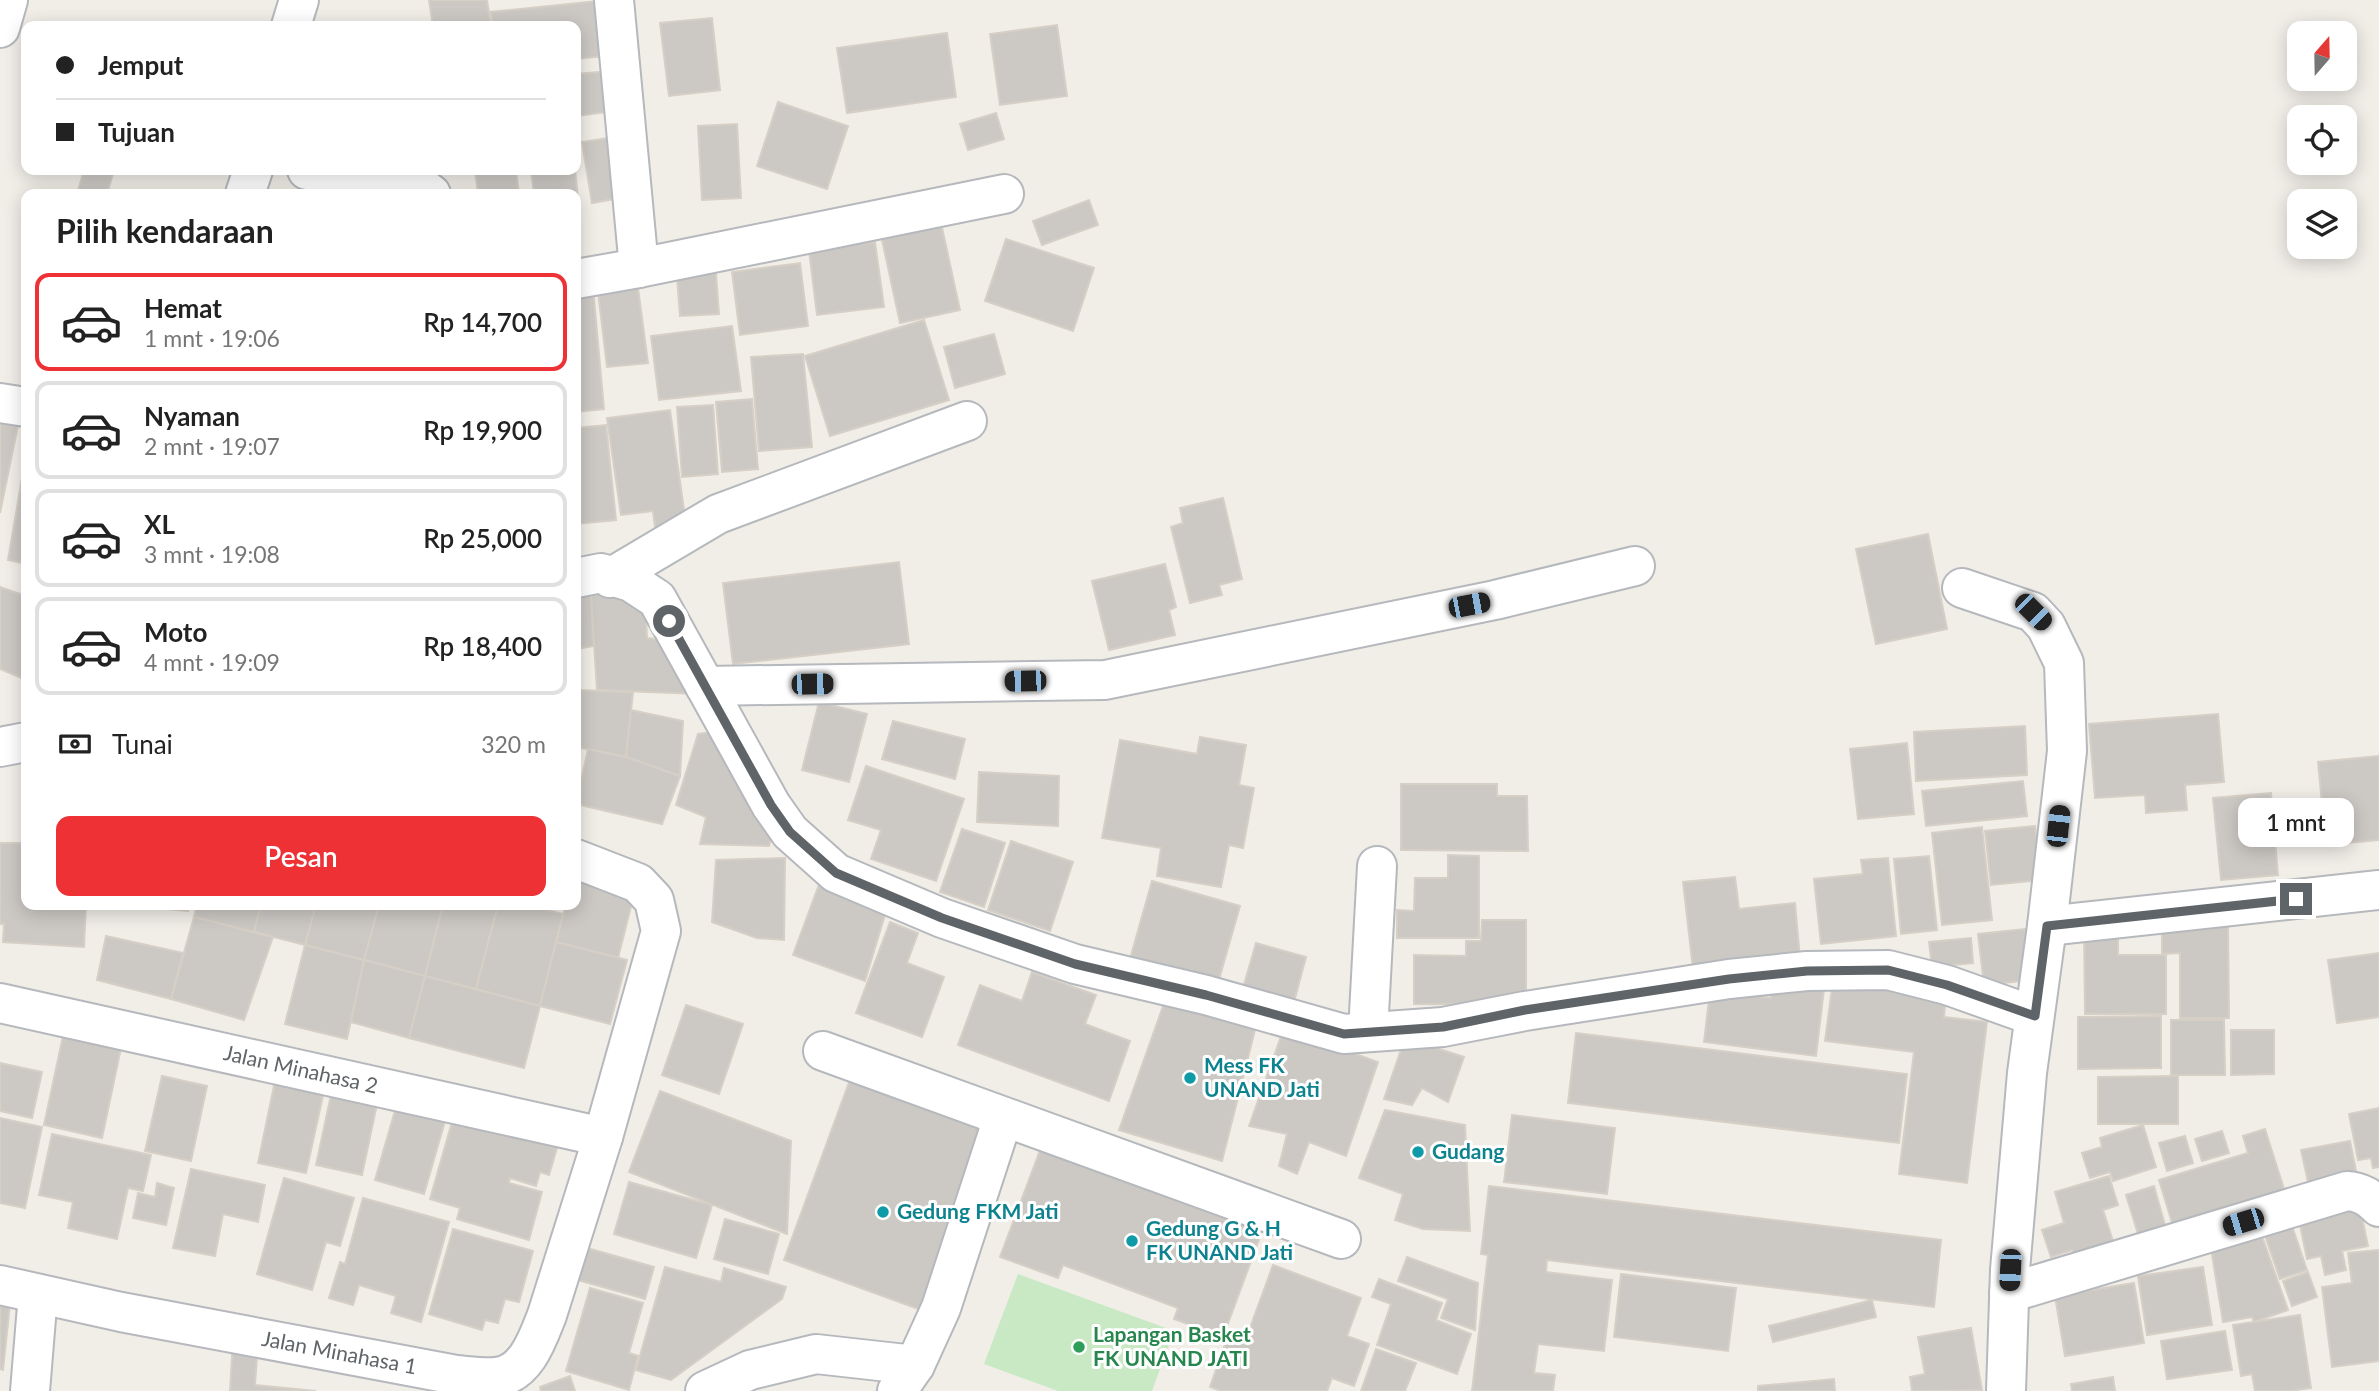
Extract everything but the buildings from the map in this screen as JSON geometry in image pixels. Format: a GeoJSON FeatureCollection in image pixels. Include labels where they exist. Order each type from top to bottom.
{"type":"FeatureCollection","features":[{"type":"Feature","properties":{"kind":"street"},"geometry":{"type":"LineString","coordinates":[[0,28],[8,0]]}},
{"type":"Feature","properties":{"kind":"street"},"geometry":{"type":"LineString","coordinates":[[293,21],[299,0]]}},
{"type":"Feature","properties":{"kind":"street"},"geometry":{"type":"LineString","coordinates":[[614,0],[639,268]]}},
{"type":"Feature","properties":{"kind":"street"},"geometry":{"type":"LineString","coordinates":[[380,175],[394,176],[416,183],[424,189]]}},
{"type":"Feature","properties":{"kind":"street"},"geometry":{"type":"LineString","coordinates":[[581,278],[1004,194]]}},
{"type":"Feature","properties":{"kind":"street"},"geometry":{"type":"LineString","coordinates":[[0,403],[21,406]]}},
{"type":"Feature","properties":{"kind":"street"},"geometry":{"type":"LineString","coordinates":[[593,578],[719,514],[967,421]]}},
{"type":"Feature","properties":{"kind":"street"},"geometry":{"type":"LineString","coordinates":[[705,686],[1105,680],[1495,600],[1635,566]]}},
{"type":"Feature","properties":{"kind":"street"},"geometry":{"type":"LineString","coordinates":[[593,578],[631,582],[657,599],[771,805],[790,832],[836,873],[942,918],[1075,964],[1206,995],[1344,1034],[1443,1027],[1525,1010],[1729,979],[1821,971],[1888,970],[1947,985],[2035,1016]]}},
{"type":"Feature","properties":{"kind":"street"},"geometry":{"type":"LineString","coordinates":[[1962,588],[2033,612],[2046,626],[2064,663],[2067,751],[2027,1073],[2009,1293],[2006,1391]]}},
{"type":"Feature","properties":{"kind":"street"},"geometry":{"type":"LineString","coordinates":[[0,747],[21,743]]}},
{"type":"Feature","properties":{"kind":"street","name":"Jalan Minahasa 1"},"geometry":{"type":"LineString","coordinates":[[0,1285],[278,1343],[456,1376],[499,1378],[522,1365],[539,1336],[603,1137],[661,931],[654,901],[638,883],[581,861]]}},
{"type":"Feature","properties":{"kind":"street"},"geometry":{"type":"LineString","coordinates":[[1368,1032],[1377,866]]}},
{"type":"Feature","properties":{"kind":"street"},"geometry":{"type":"LineString","coordinates":[[2047,926],[2379,890]]}},
{"type":"Feature","properties":{"kind":"street","name":"Jalan Minahasa 2"},"geometry":{"type":"LineString","coordinates":[[0,1003],[603,1137]]}},
{"type":"Feature","properties":{"kind":"street"},"geometry":{"type":"LineString","coordinates":[[823,1051],[1341,1239]]}},
{"type":"Feature","properties":{"kind":"street"},"geometry":{"type":"LineString","coordinates":[[705,1391],[750,1370],[816,1354],[906,1378],[941,1308],[1003,1118]]}},
{"type":"Feature","properties":{"kind":"street"},"geometry":{"type":"LineString","coordinates":[[2009,1293],[2347,1191],[2358,1192],[2379,1207]]}},
{"type":"Feature","properties":{"kind":"street"},"geometry":{"type":"LineString","coordinates":[[30,1391],[38,1294]]}},
{"type":"Feature","properties":{"kind":"green space","name":"Lapangan Basket FK UNAND JATI"},"geometry":{"type":"Polygon","coordinates":[[[1018,1274],[1174,1331],[1152,1391],[1058,1391],[984,1364],[1018,1274]]]}},
{"type":"Feature","properties":{"kind":"place","name":"Mess FK UNAND Jati"},"geometry":{"type":"Point","coordinates":[1190,1078]}},
{"type":"Feature","properties":{"kind":"place","name":"Gudang"},"geometry":{"type":"Point","coordinates":[1418,1152]}},
{"type":"Feature","properties":{"kind":"place","name":"Gedung FKM Jati"},"geometry":{"type":"Point","coordinates":[883,1212]}},
{"type":"Feature","properties":{"kind":"place","name":"Gedung G & H FK UNAND Jati"},"geometry":{"type":"Point","coordinates":[1132,1241]}},
{"type":"Feature","properties":{"kind":"place","name":"Lapangan Basket FK UNAND JATI"},"geometry":{"type":"Point","coordinates":[1079,1347]}},
{"type":"Feature","properties":{"kind":"route"},"geometry":{"type":"LineString","coordinates":[[669,621],[771,805],[790,832],[836,873],[942,918],[1075,964],[1206,995],[1344,1034],[1443,1027],[1525,1010],[1729,979],[1807,971],[1888,970],[1947,985],[2035,1016],[2047,926],[2296,899]]}}]}
